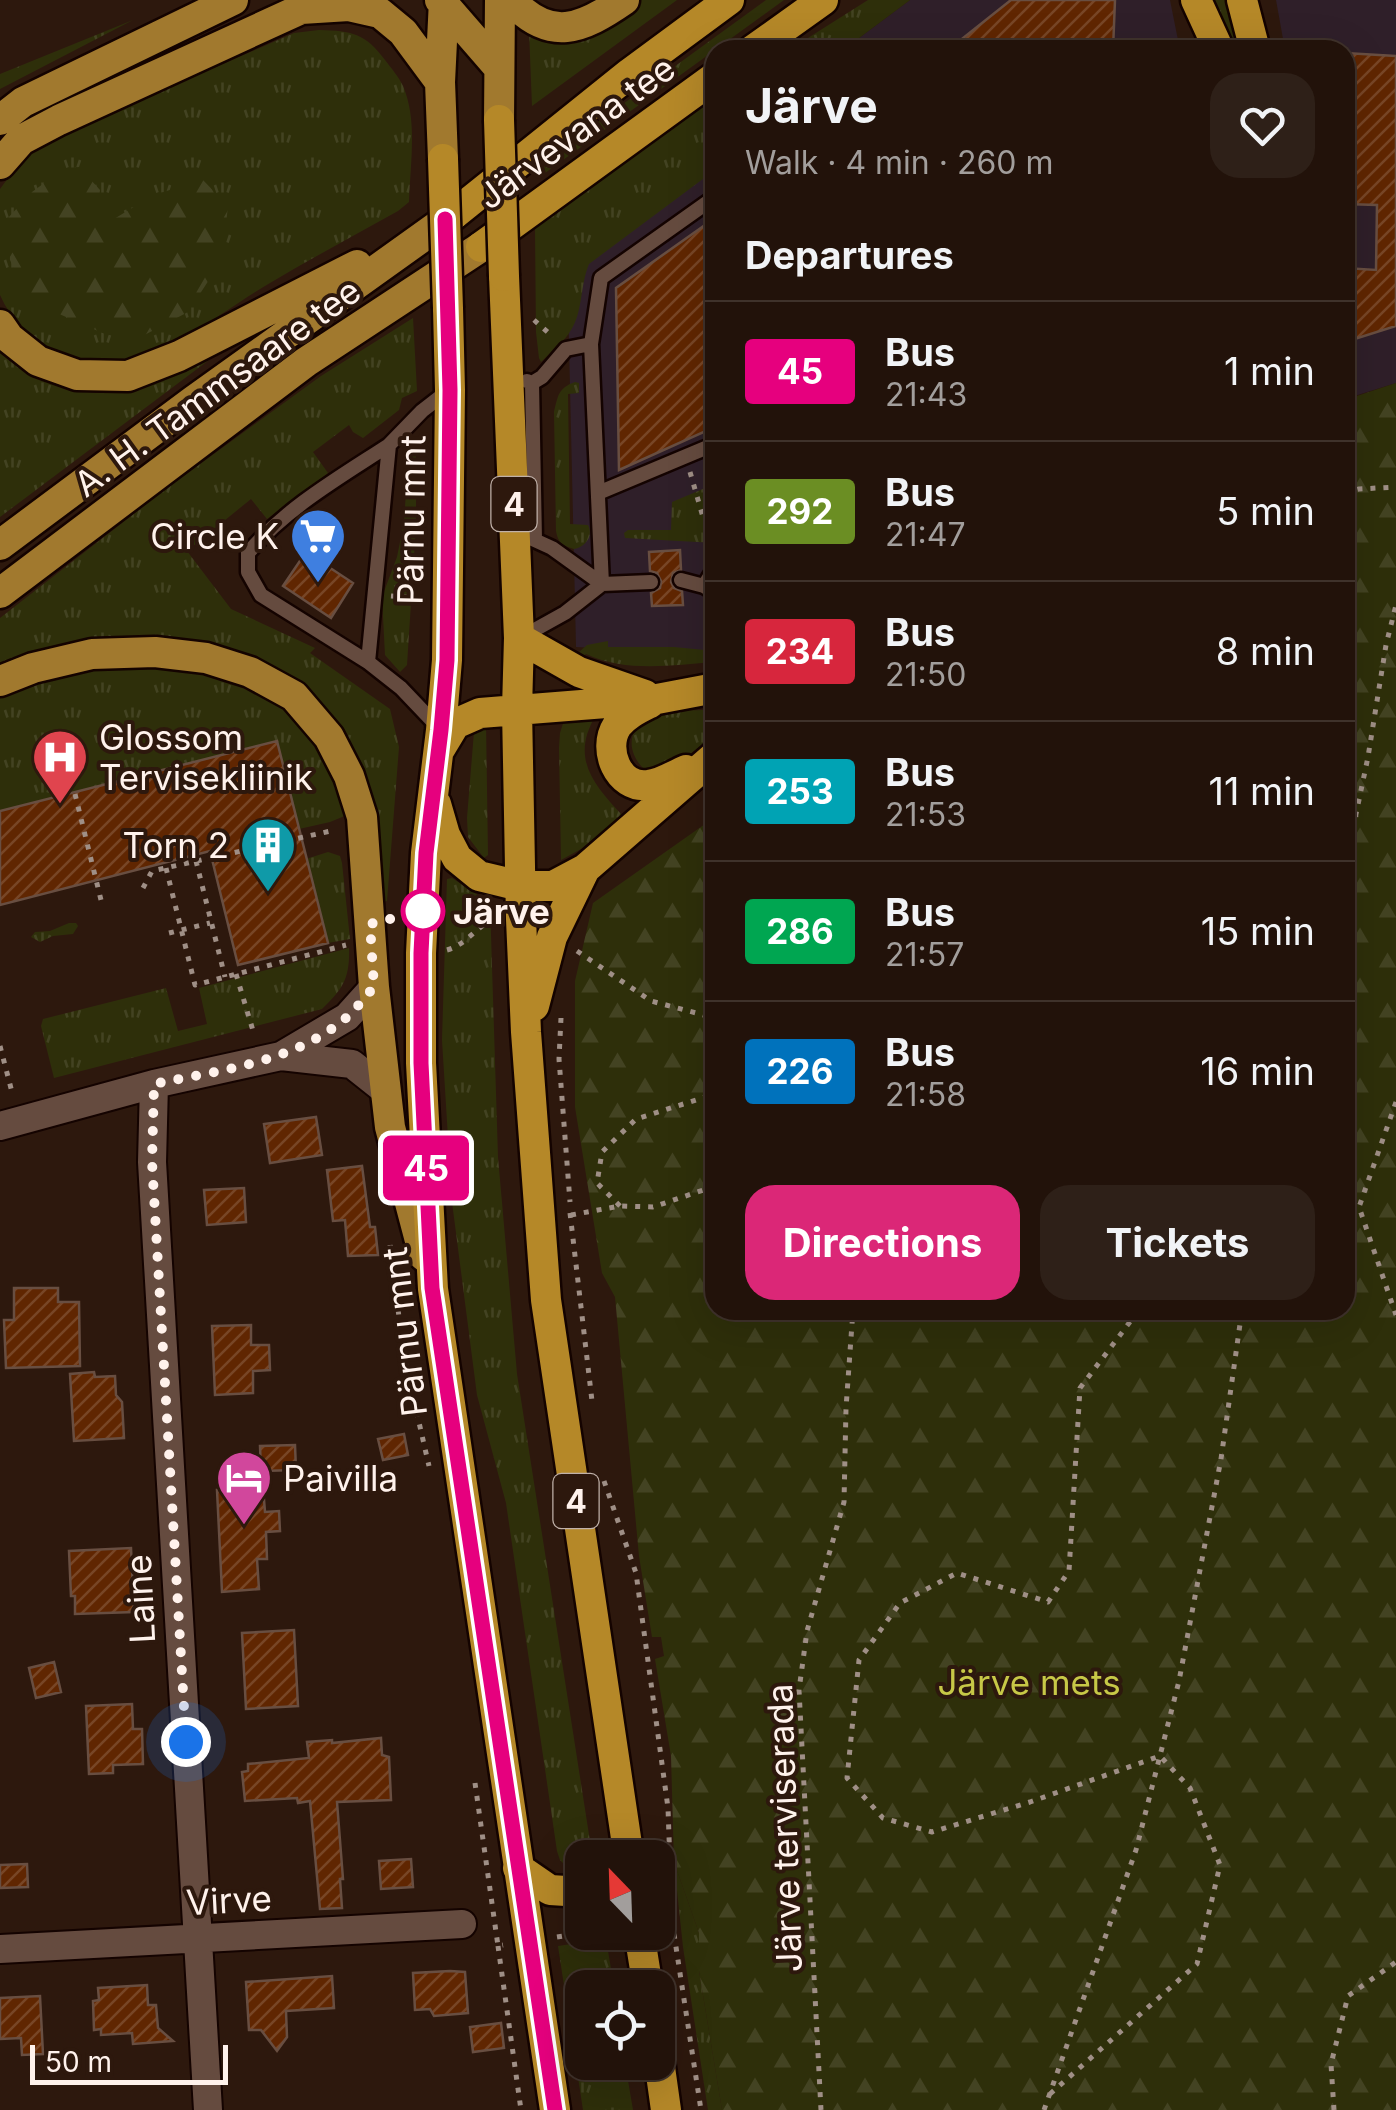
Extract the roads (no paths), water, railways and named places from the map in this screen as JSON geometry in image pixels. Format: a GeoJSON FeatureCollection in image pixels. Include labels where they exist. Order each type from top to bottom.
{"type":"FeatureCollection","features":[{"type":"Feature","properties":{"kind":"highway","name":"Järvevana tee"},"geometry":{"type":"LineString","coordinates":[[453,215],[729,0]]}},
{"type":"Feature","properties":{"kind":"highway"},"geometry":{"type":"LineString","coordinates":[[767,40],[822,0]]}},
{"type":"Feature","properties":{"kind":"highway"},"geometry":{"type":"LineString","coordinates":[[1196,0],[1214,40]]}},
{"type":"Feature","properties":{"kind":"highway"},"geometry":{"type":"LineString","coordinates":[[1242,0],[1253,40]]}},
{"type":"Feature","properties":{"kind":"highway","name":"Järvevana tee"},"geometry":{"type":"LineString","coordinates":[[482,247],[705,85]]}},
{"type":"Feature","properties":{"kind":"highway","name":"4"},"geometry":{"type":"LineString","coordinates":[[500,120],[504,276],[520,377],[525,536],[518,710],[526,1032],[546,1300],[626,1840]]}},
{"type":"Feature","properties":{"kind":"highway","name":"Pärnu mnt"},"geometry":{"type":"LineString","coordinates":[[442,158],[450,390],[447,660],[426,853],[421,953],[421,1063],[432,1288],[554,2110]]}},
{"type":"Feature","properties":{"kind":"highway"},"geometry":{"type":"LineString","coordinates":[[519,638],[596,680],[657,700]]}},
{"type":"Feature","properties":{"kind":"highway"},"geometry":{"type":"LineString","coordinates":[[440,741],[455,724],[480,713],[657,700],[705,690]]}},
{"type":"Feature","properties":{"kind":"highway"},"geometry":{"type":"LineString","coordinates":[[657,700],[617,726],[611,742],[614,765],[620,774],[630,782],[652,786],[705,761]]}},
{"type":"Feature","properties":{"kind":"highway"},"geometry":{"type":"LineString","coordinates":[[432,791],[445,835],[457,858],[479,876],[520,886],[553,886],[585,868],[705,764]]}},
{"type":"Feature","properties":{"kind":"highway"},"geometry":{"type":"LineString","coordinates":[[526,1032],[552,938],[585,868]]}},
{"type":"Feature","properties":{"kind":"highway"},"geometry":{"type":"LineString","coordinates":[[518,1868],[550,1890],[565,1892]]}},
{"type":"Feature","properties":{"kind":"highway"},"geometry":{"type":"LineString","coordinates":[[662,2080],[666,2110]]}},
{"type":"Feature","properties":{"kind":"main road"},"geometry":{"type":"LineString","coordinates":[[0,120],[23,102],[233,0]]}},
{"type":"Feature","properties":{"kind":"main road","name":"4"},"geometry":{"type":"LineString","coordinates":[[500,0],[500,120]]}},
{"type":"Feature","properties":{"kind":"main road"},"geometry":{"type":"LineString","coordinates":[[511,0],[525,15],[558,28],[580,26],[624,0]]}},
{"type":"Feature","properties":{"kind":"main road"},"geometry":{"type":"LineString","coordinates":[[442,1],[499,68]]}},
{"type":"Feature","properties":{"kind":"main road","name":"Pärnu mnt"},"geometry":{"type":"LineString","coordinates":[[442,1],[442,158]]}},
{"type":"Feature","properties":{"kind":"main road"},"geometry":{"type":"LineString","coordinates":[[0,164],[22,140],[59,120],[302,9],[349,6],[380,13],[403,32],[440,82]]}},
{"type":"Feature","properties":{"kind":"main road"},"geometry":{"type":"LineString","coordinates":[[0,326],[38,360],[76,375],[128,376],[179,356],[453,215]]}},
{"type":"Feature","properties":{"kind":"main road","name":"A. H. Tammsaare tee"},"geometry":{"type":"LineString","coordinates":[[0,545],[453,215]]}},
{"type":"Feature","properties":{"kind":"main road","name":"A. H. Tammsaare tee"},"geometry":{"type":"LineString","coordinates":[[0,593],[306,362],[482,247]]}},
{"type":"Feature","properties":{"kind":"main road"},"geometry":{"type":"LineString","coordinates":[[0,681],[33,668],[92,654],[156,652],[206,658],[250,672],[294,696],[330,737],[350,776],[362,818],[374,987],[390,1127],[432,1288]]}},
{"type":"Feature","properties":{"kind":"street"},"geometry":{"type":"LineString","coordinates":[[0,1126],[154,1084],[281,1056],[348,1017],[374,987]]}},
{"type":"Feature","properties":{"kind":"street"},"geometry":{"type":"LineString","coordinates":[[281,1056],[352,1064],[386,1091]]}},
{"type":"Feature","properties":{"kind":"street","name":"Laine"},"geometry":{"type":"LineString","coordinates":[[154,1084],[152,1162],[208,2110]]}},
{"type":"Feature","properties":{"kind":"street","name":"Virve"},"geometry":{"type":"LineString","coordinates":[[0,1949],[462,1924]]}},
{"type":"Feature","properties":{"kind":"lane"},"geometry":{"type":"LineString","coordinates":[[602,584],[591,344],[601,278],[705,205]]}},
{"type":"Feature","properties":{"kind":"lane"},"geometry":{"type":"LineString","coordinates":[[520,377],[542,377],[566,349],[591,344]]}},
{"type":"Feature","properties":{"kind":"lane"},"geometry":{"type":"LineString","coordinates":[[440,741],[401,688],[368,662],[262,596],[248,572],[248,553],[264,534],[317,492],[388,445],[450,390]]}},
{"type":"Feature","properties":{"kind":"lane"},"geometry":{"type":"LineString","coordinates":[[368,662],[388,445]]}},
{"type":"Feature","properties":{"kind":"lane"},"geometry":{"type":"LineString","coordinates":[[598,493],[705,448]]}},
{"type":"Feature","properties":{"kind":"lane"},"geometry":{"type":"LineString","coordinates":[[525,536],[575,563],[602,584]]}},
{"type":"Feature","properties":{"kind":"lane"},"geometry":{"type":"LineString","coordinates":[[681,580],[705,588]]}},
{"type":"Feature","properties":{"kind":"lane"},"geometry":{"type":"LineString","coordinates":[[519,638],[565,613],[602,584],[651,582]]}},
{"type":"Feature","properties":{"kind":"place","name":"Circle K"},"geometry":{"type":"Point","coordinates":[318,585]}},
{"type":"Feature","properties":{"kind":"place","name":"Glossom Tervisekliinik"},"geometry":{"type":"Point","coordinates":[60,806]}},
{"type":"Feature","properties":{"kind":"place","name":"Torn 2"},"geometry":{"type":"Point","coordinates":[268,894]}},
{"type":"Feature","properties":{"kind":"place","name":"Järve"},"geometry":{"type":"Point","coordinates":[423,911]}},
{"type":"Feature","properties":{"kind":"place","name":"Paivilla"},"geometry":{"type":"Point","coordinates":[244,1527]}},
{"type":"Feature","properties":{"kind":"park label","name":"Järve mets"},"geometry":{"type":"Point","coordinates":[1029,1682]}}]}
